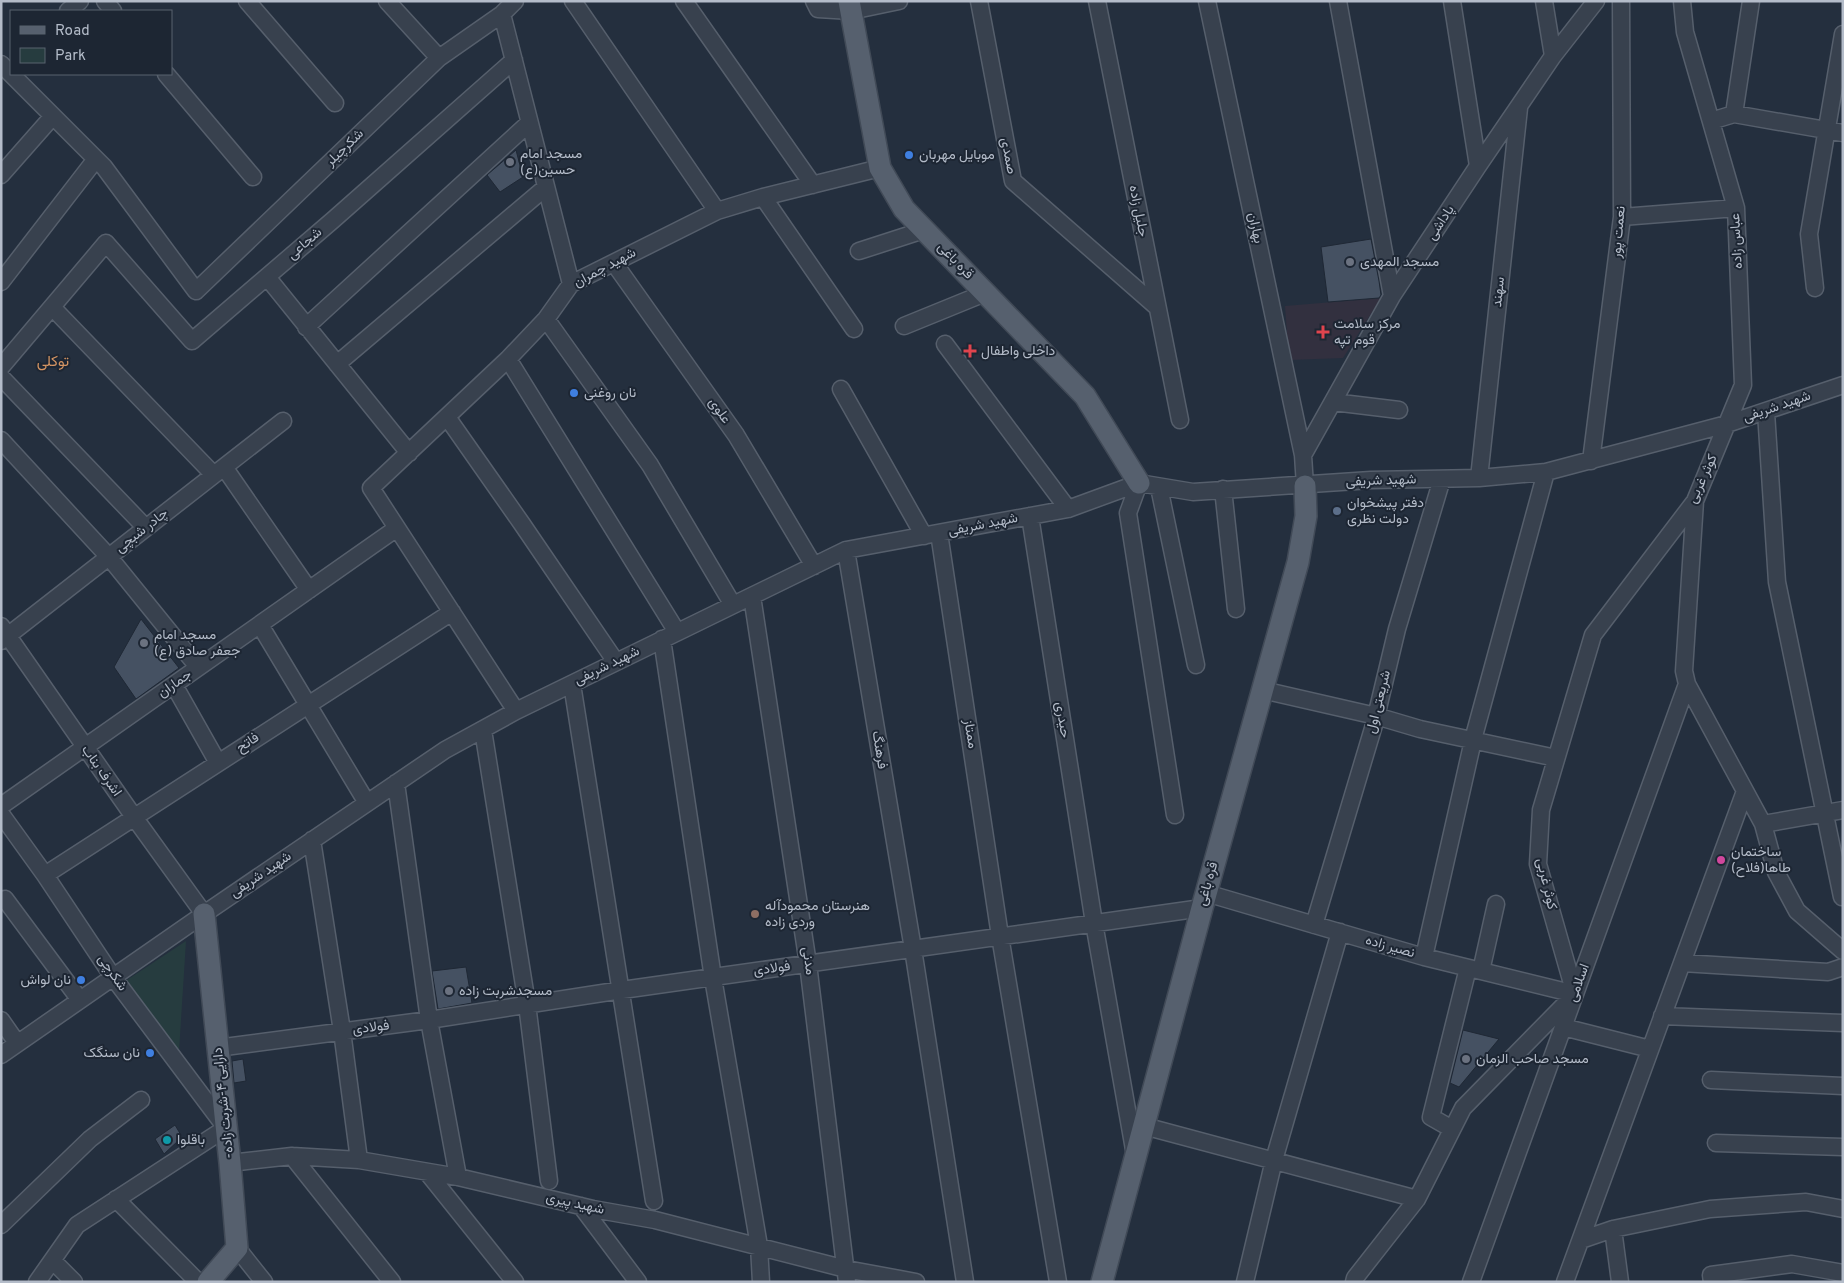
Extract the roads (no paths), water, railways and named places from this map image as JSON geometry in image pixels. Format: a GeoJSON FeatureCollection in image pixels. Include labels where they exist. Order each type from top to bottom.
{"type":"FeatureCollection","features":[{"type":"Feature","properties":{"kind":"main road","name":"قره باغی"},"geometry":{"type":"LineString","coordinates":[[850,6],[880,168],[904,209],[1085,396],[1149,485]]}},
{"type":"Feature","properties":{"kind":"main road","name":"قره باغی"},"geometry":{"type":"LineString","coordinates":[[1102,1282],[1204,900],[1298,562],[1306,516],[1305,486]]}},
{"type":"Feature","properties":{"kind":"main road","name":"-دارایی ۴-شربت زاده"},"geometry":{"type":"LineString","coordinates":[[204,914],[237,1248]]}},
{"type":"Feature","properties":{"kind":"main road"},"geometry":{"type":"LineString","coordinates":[[208,1282],[237,1248]]}},
{"type":"Feature","properties":{"kind":"street"},"geometry":{"type":"LineString","coordinates":[[69,10],[80,1]]}},
{"type":"Feature","properties":{"kind":"street"},"geometry":{"type":"LineString","coordinates":[[246,1],[335,103]]}},
{"type":"Feature","properties":{"kind":"street"},"geometry":{"type":"LineString","coordinates":[[387,1],[439,58]]}},
{"type":"Feature","properties":{"kind":"street","name":"شکرچیلر"},"geometry":{"type":"LineString","coordinates":[[96,160],[104,167],[196,291],[439,58],[502,14],[515,1]]}},
{"type":"Feature","properties":{"kind":"street"},"geometry":{"type":"LineString","coordinates":[[573,1],[717,210]]}},
{"type":"Feature","properties":{"kind":"street"},"geometry":{"type":"LineString","coordinates":[[684,1],[813,185]]}},
{"type":"Feature","properties":{"kind":"street"},"geometry":{"type":"LineString","coordinates":[[814,1],[818,9],[899,1]]}},
{"type":"Feature","properties":{"kind":"street","name":"صمدی"},"geometry":{"type":"LineString","coordinates":[[979,1],[1013,181],[1157,308]]}},
{"type":"Feature","properties":{"kind":"street","name":"جلیل زاده"},"geometry":{"type":"LineString","coordinates":[[1097,1],[1180,420]]}},
{"type":"Feature","properties":{"kind":"street","name":"بهاران"},"geometry":{"type":"LineString","coordinates":[[1207,1],[1303,455]]}},
{"type":"Feature","properties":{"kind":"street"},"geometry":{"type":"LineString","coordinates":[[1338,1],[1392,296]]}},
{"type":"Feature","properties":{"kind":"street"},"geometry":{"type":"LineString","coordinates":[[1452,1],[1478,166]]}},
{"type":"Feature","properties":{"kind":"street"},"geometry":{"type":"LineString","coordinates":[[1544,1],[1553,56]]}},
{"type":"Feature","properties":{"kind":"street","name":"پاداشی"},"geometry":{"type":"LineString","coordinates":[[1303,455],[1392,296],[1553,56],[1596,1]]}},
{"type":"Feature","properties":{"kind":"street","name":"نعمت پور"},"geometry":{"type":"LineString","coordinates":[[1591,460],[1622,217],[1621,1]]}},
{"type":"Feature","properties":{"kind":"street","name":"عباس زاده"},"geometry":{"type":"LineString","coordinates":[[1682,1],[1685,32],[1736,208],[1743,385],[1727,424]]}},
{"type":"Feature","properties":{"kind":"street"},"geometry":{"type":"LineString","coordinates":[[1734,114],[1751,1]]}},
{"type":"Feature","properties":{"kind":"street"},"geometry":{"type":"LineString","coordinates":[[502,14],[571,284]]}},
{"type":"Feature","properties":{"kind":"street"},"geometry":{"type":"LineString","coordinates":[[1815,288],[1809,234],[1843,34]]}},
{"type":"Feature","properties":{"kind":"street","name":"شجاعی"},"geometry":{"type":"LineString","coordinates":[[52,307],[106,243],[192,341],[514,60]]}},
{"type":"Feature","properties":{"kind":"street"},"geometry":{"type":"LineString","coordinates":[[1,282],[96,160],[12,75]]}},
{"type":"Feature","properties":{"kind":"street"},"geometry":{"type":"LineString","coordinates":[[167,75],[253,177]]}},
{"type":"Feature","properties":{"kind":"street","name":"سهند"},"geometry":{"type":"LineString","coordinates":[[1479,478],[1519,106]]}},
{"type":"Feature","properties":{"kind":"street"},"geometry":{"type":"LineString","coordinates":[[1711,121],[1734,114],[1843,133]]}},
{"type":"Feature","properties":{"kind":"street"},"geometry":{"type":"LineString","coordinates":[[1,175],[53,116]]}},
{"type":"Feature","properties":{"kind":"street"},"geometry":{"type":"LineString","coordinates":[[306,327],[529,123]]}},
{"type":"Feature","properties":{"kind":"street","name":"شهید چمران"},"geometry":{"type":"LineString","coordinates":[[397,528],[371,488],[508,359],[546,319],[571,284],[717,210],[880,168]]}},
{"type":"Feature","properties":{"kind":"street"},"geometry":{"type":"LineString","coordinates":[[337,364],[546,187]]}},
{"type":"Feature","properties":{"kind":"street"},"geometry":{"type":"LineString","coordinates":[[763,197],[854,330]]}},
{"type":"Feature","properties":{"kind":"street"},"geometry":{"type":"LineString","coordinates":[[1622,217],[1736,208]]}},
{"type":"Feature","properties":{"kind":"street"},"geometry":{"type":"LineString","coordinates":[[859,251],[924,230]]}},
{"type":"Feature","properties":{"kind":"street","name":"علوی"},"geometry":{"type":"LineString","coordinates":[[614,263],[736,435],[814,566]]}},
{"type":"Feature","properties":{"kind":"street"},"geometry":{"type":"LineString","coordinates":[[266,277],[409,453]]}},
{"type":"Feature","properties":{"kind":"street"},"geometry":{"type":"LineString","coordinates":[[904,326],[985,293]]}},
{"type":"Feature","properties":{"kind":"street"},"geometry":{"type":"LineString","coordinates":[[1,367],[52,307],[219,471],[309,590]]}},
{"type":"Feature","properties":{"kind":"street"},"geometry":{"type":"LineString","coordinates":[[546,319],[650,465],[734,604]]}},
{"type":"Feature","properties":{"kind":"street"},"geometry":{"type":"LineString","coordinates":[[945,344],[1068,509]]}},
{"type":"Feature","properties":{"kind":"street"},"geometry":{"type":"LineString","coordinates":[[508,359],[677,632]]}},
{"type":"Feature","properties":{"kind":"street"},"geometry":{"type":"LineString","coordinates":[[1,377],[146,528]]}},
{"type":"Feature","properties":{"kind":"street","name":"شهید شریفى"},"geometry":{"type":"LineString","coordinates":[[1,1055],[445,750],[516,711],[846,550],[1068,509],[1149,485],[1194,492],[1305,486],[1371,480],[1479,478],[1546,472],[1727,424],[1843,385]]}},
{"type":"Feature","properties":{"kind":"street"},"geometry":{"type":"LineString","coordinates":[[842,389],[931,534]]}},
{"type":"Feature","properties":{"kind":"street"},"geometry":{"type":"LineString","coordinates":[[1333,402],[1399,410]]}},
{"type":"Feature","properties":{"kind":"street"},"geometry":{"type":"LineString","coordinates":[[1766,412],[1777,582],[1842,897]]}},
{"type":"Feature","properties":{"kind":"street"},"geometry":{"type":"LineString","coordinates":[[446,417],[616,662]]}},
{"type":"Feature","properties":{"kind":"street","name":"چادر شبچی"},"geometry":{"type":"LineString","coordinates":[[4,634],[109,557],[283,421]]}},
{"type":"Feature","properties":{"kind":"street","name":"کوثر غربی"},"geometry":{"type":"LineString","coordinates":[[1575,994],[1538,864],[1541,810],[1593,635],[1695,500],[1727,424]]}},
{"type":"Feature","properties":{"kind":"street"},"geometry":{"type":"LineString","coordinates":[[1,440],[109,557],[198,668]]}},
{"type":"Feature","properties":{"kind":"street"},"geometry":{"type":"LineString","coordinates":[[1303,455],[1305,486]]}},
{"type":"Feature","properties":{"kind":"street"},"geometry":{"type":"LineString","coordinates":[[1424,957],[1473,740],[1546,472]]}},
{"type":"Feature","properties":{"kind":"street","name":"شریعتی اول"},"geometry":{"type":"LineString","coordinates":[[1314,925],[1376,716],[1397,630],[1442,479]]}},
{"type":"Feature","properties":{"kind":"street"},"geometry":{"type":"LineString","coordinates":[[1149,485],[1196,665]]}},
{"type":"Feature","properties":{"kind":"street"},"geometry":{"type":"LineString","coordinates":[[1149,485],[1128,513],[1175,815]]}},
{"type":"Feature","properties":{"kind":"street"},"geometry":{"type":"LineString","coordinates":[[1223,490],[1236,609]]}},
{"type":"Feature","properties":{"kind":"street","name":"اسلامی"},"geometry":{"type":"LineString","coordinates":[[1695,500],[1684,671],[1688,684],[1763,824],[1776,872],[1797,911],[1843,951]]}},
{"type":"Feature","properties":{"kind":"street","name":"حیدری"},"geometry":{"type":"LineString","coordinates":[[1030,516],[1094,923],[1135,1158]]}},
{"type":"Feature","properties":{"kind":"street"},"geometry":{"type":"LineString","coordinates":[[397,528],[516,711]]}},
{"type":"Feature","properties":{"kind":"street","name":"جماران"},"geometry":{"type":"LineString","coordinates":[[1,806],[397,528]]}},
{"type":"Feature","properties":{"kind":"street","name":"ممتاز"},"geometry":{"type":"LineString","coordinates":[[931,534],[1000,936]]}},
{"type":"Feature","properties":{"kind":"street","name":"فرهنگ"},"geometry":{"type":"LineString","coordinates":[[846,550],[913,949],[965,1282]]}},
{"type":"Feature","properties":{"kind":"street","name":"مدنی"},"geometry":{"type":"LineString","coordinates":[[752,596],[808,964],[846,1275]]}},
{"type":"Feature","properties":{"kind":"street","name":"فاتح"},"geometry":{"type":"LineString","coordinates":[[45,875],[452,612]]}},
{"type":"Feature","properties":{"kind":"street"},"geometry":{"type":"LineString","coordinates":[[260,625],[367,803]]}},
{"type":"Feature","properties":{"kind":"street","name":"اشرف بناب"},"geometry":{"type":"LineString","coordinates":[[4,634],[204,914]]}},
{"type":"Feature","properties":{"kind":"street"},"geometry":{"type":"LineString","coordinates":[[662,639],[712,978],[759,1246],[762,1282]]}},
{"type":"Feature","properties":{"kind":"street"},"geometry":{"type":"LineString","coordinates":[[572,684],[654,1201]]}},
{"type":"Feature","properties":{"kind":"street","name":"اسلامی"},"geometry":{"type":"LineString","coordinates":[[1471,1282],[1688,684]]}},
{"type":"Feature","properties":{"kind":"street"},"geometry":{"type":"LineString","coordinates":[[174,685],[218,763]]}},
{"type":"Feature","properties":{"kind":"street"},"geometry":{"type":"LineString","coordinates":[[1262,690],[1376,716],[1420,729],[1556,758]]}},
{"type":"Feature","properties":{"kind":"street"},"geometry":{"type":"LineString","coordinates":[[482,730],[527,1004],[550,1181]]}},
{"type":"Feature","properties":{"kind":"street"},"geometry":{"type":"LineString","coordinates":[[396,783],[429,1020],[458,1177]]}},
{"type":"Feature","properties":{"kind":"street"},"geometry":{"type":"LineString","coordinates":[[1566,1282],[1745,791]]}},
{"type":"Feature","properties":{"kind":"street"},"geometry":{"type":"LineString","coordinates":[[1763,824],[1843,810]]}},
{"type":"Feature","properties":{"kind":"street","name":"شکرچی"},"geometry":{"type":"LineString","coordinates":[[1,814],[45,875],[113,977],[226,1128]]}},
{"type":"Feature","properties":{"kind":"street"},"geometry":{"type":"LineString","coordinates":[[312,840],[342,1032]]}},
{"type":"Feature","properties":{"kind":"street"},"geometry":{"type":"LineString","coordinates":[[5,899],[80,1000]]}},
{"type":"Feature","properties":{"kind":"street","name":"فولادی"},"geometry":{"type":"LineString","coordinates":[[217,1048],[429,1020],[622,990],[1094,923],[1204,900]]}},
{"type":"Feature","properties":{"kind":"street","name":"نصیر زاده"},"geometry":{"type":"LineString","coordinates":[[1204,900],[1314,925],[1424,957],[1575,994]]}},
{"type":"Feature","properties":{"kind":"street"},"geometry":{"type":"LineString","coordinates":[[1452,1129],[1431,1117],[1474,969],[1496,904]]}},
{"type":"Feature","properties":{"kind":"street"},"geometry":{"type":"LineString","coordinates":[[1245,1282],[1274,1160],[1340,932]]}},
{"type":"Feature","properties":{"kind":"street"},"geometry":{"type":"LineString","coordinates":[[1000,936],[1058,1282]]}},
{"type":"Feature","properties":{"kind":"street"},"geometry":{"type":"LineString","coordinates":[[1682,963],[1828,972],[1843,967]]}},
{"type":"Feature","properties":{"kind":"street"},"geometry":{"type":"LineString","coordinates":[[1354,1282],[1355,1278],[1416,1199],[1463,1108],[1575,994]]}},
{"type":"Feature","properties":{"kind":"street"},"geometry":{"type":"LineString","coordinates":[[1662,1016],[1843,1022]]}},
{"type":"Feature","properties":{"kind":"street"},"geometry":{"type":"LineString","coordinates":[[1,1020],[17,1043]]}},
{"type":"Feature","properties":{"kind":"street"},"geometry":{"type":"LineString","coordinates":[[1563,1027],[1650,1049]]}},
{"type":"Feature","properties":{"kind":"street","name":"فولادی"},"geometry":{"type":"LineString","coordinates":[[342,1032],[359,1160]]}},
{"type":"Feature","properties":{"kind":"street"},"geometry":{"type":"LineString","coordinates":[[1711,1080],[1843,1086]]}},
{"type":"Feature","properties":{"kind":"street"},"geometry":{"type":"LineString","coordinates":[[1,1225],[90,1139],[141,1100]]}},
{"type":"Feature","properties":{"kind":"street"},"geometry":{"type":"LineString","coordinates":[[1144,1126],[1416,1199]]}},
{"type":"Feature","properties":{"kind":"street"},"geometry":{"type":"LineString","coordinates":[[37,1282],[77,1225],[226,1128]]}},
{"type":"Feature","properties":{"kind":"street"},"geometry":{"type":"LineString","coordinates":[[1716,1143],[1843,1147]]}},
{"type":"Feature","properties":{"kind":"street"},"geometry":{"type":"LineString","coordinates":[[292,1156],[392,1282]]}},
{"type":"Feature","properties":{"kind":"street","name":"شهید پیری"},"geometry":{"type":"LineString","coordinates":[[230,1163],[292,1156],[359,1160],[458,1177],[581,1206],[655,1220],[759,1246],[846,1275],[916,1282]]}},
{"type":"Feature","properties":{"kind":"street"},"geometry":{"type":"LineString","coordinates":[[426,1172],[515,1282]]}},
{"type":"Feature","properties":{"kind":"street"},"geometry":{"type":"LineString","coordinates":[[116,1199],[198,1282]]}},
{"type":"Feature","properties":{"kind":"street"},"geometry":{"type":"LineString","coordinates":[[1581,1240],[1614,1229],[1710,1209],[1806,1202],[1843,1209]]}},
{"type":"Feature","properties":{"kind":"street"},"geometry":{"type":"LineString","coordinates":[[581,1206],[638,1282]]}},
{"type":"Feature","properties":{"kind":"street"},"geometry":{"type":"LineString","coordinates":[[1614,1229],[1620,1282]]}},
{"type":"Feature","properties":{"kind":"street"},"geometry":{"type":"LineString","coordinates":[[237,1248],[264,1282]]}},
{"type":"Feature","properties":{"kind":"street"},"geometry":{"type":"LineString","coordinates":[[53,1261],[74,1282]]}},
{"type":"Feature","properties":{"kind":"street"},"geometry":{"type":"LineString","coordinates":[[1712,1282],[1711,1275],[1792,1264],[1843,1273]]}},
{"type":"Feature","properties":{"kind":"place","name":"موبایل مهربان"},"geometry":{"type":"Point","coordinates":[909,155]}},
{"type":"Feature","properties":{"kind":"place","name":"مسجد امام حسین(ع)"},"geometry":{"type":"Point","coordinates":[510,162]}},
{"type":"Feature","properties":{"kind":"place","name":"مسجد المهدی"},"geometry":{"type":"Point","coordinates":[1350,262]}},
{"type":"Feature","properties":{"kind":"place","name":"مرکز سلامت قوم تپه"},"geometry":{"type":"Point","coordinates":[1323,332]}},
{"type":"Feature","properties":{"kind":"place","name":"داخلی واطفال"},"geometry":{"type":"Point","coordinates":[970,351]}},
{"type":"Feature","properties":{"kind":"place","name":"نان روغنی"},"geometry":{"type":"Point","coordinates":[574,393]}},
{"type":"Feature","properties":{"kind":"place","name":"دفتر پیشخوان دولت نظری"},"geometry":{"type":"Point","coordinates":[1337,511]}},
{"type":"Feature","properties":{"kind":"place","name":"مسجد امام جعفر صادق (ع)"},"geometry":{"type":"Point","coordinates":[144,643]}},
{"type":"Feature","properties":{"kind":"place","name":"ساختمان طاها(فلاح)"},"geometry":{"type":"Point","coordinates":[1721,860]}},
{"type":"Feature","properties":{"kind":"place","name":"هنرستان محمودآله وردی زاده"},"geometry":{"type":"Point","coordinates":[755,914]}},
{"type":"Feature","properties":{"kind":"place","name":"نان لواش"},"geometry":{"type":"Point","coordinates":[81,980]}},
{"type":"Feature","properties":{"kind":"place","name":"مسجدشربت زاده"},"geometry":{"type":"Point","coordinates":[449,991]}},
{"type":"Feature","properties":{"kind":"place","name":"نان سنگک"},"geometry":{"type":"Point","coordinates":[150,1053]}},
{"type":"Feature","properties":{"kind":"place","name":"مسجد صاحب الزمان"},"geometry":{"type":"Point","coordinates":[1466,1059]}},
{"type":"Feature","properties":{"kind":"place","name":"باقلوا"},"geometry":{"type":"Point","coordinates":[167,1140]}},
{"type":"Feature","properties":{"kind":"district","name":"توکلی"},"geometry":{"type":"Point","coordinates":[53,362]}}]}
